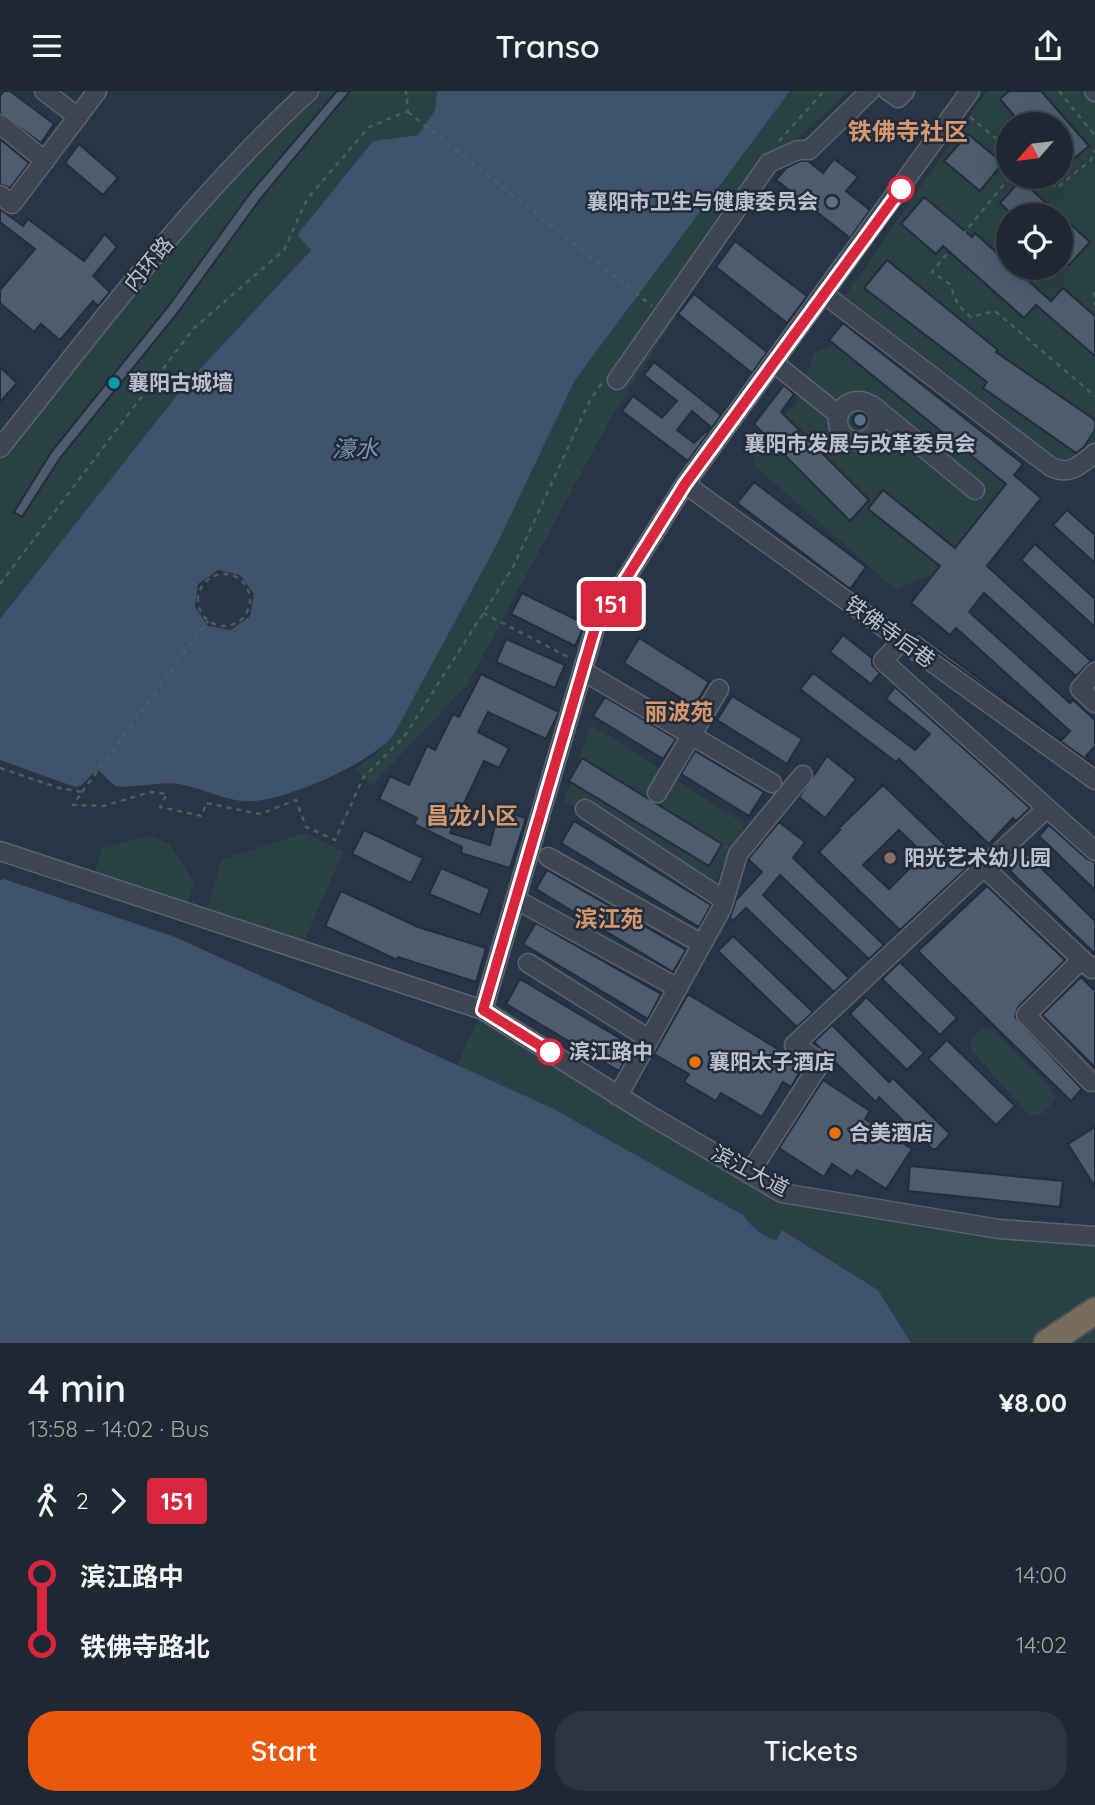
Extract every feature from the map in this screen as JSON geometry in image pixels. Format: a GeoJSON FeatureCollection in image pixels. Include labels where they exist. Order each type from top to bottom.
{"type":"FeatureCollection","features":[{"type":"Feature","properties":{"kind":"highway"},"geometry":{"type":"LineString","coordinates":[[1047,1343],[1095,1311]]}},
{"type":"Feature","properties":{"kind":"street"},"geometry":{"type":"LineString","coordinates":[[44,91],[78,117]]}},
{"type":"Feature","properties":{"kind":"street"},"geometry":{"type":"LineString","coordinates":[[0,195],[12,204],[97,91]]}},
{"type":"Feature","properties":{"kind":"street","name":"内环路"},"geometry":{"type":"LineString","coordinates":[[0,448],[153,257],[281,116],[309,91]]}},
{"type":"Feature","properties":{"kind":"street"},"geometry":{"type":"LineString","coordinates":[[611,380],[769,163],[798,150],[809,149],[870,91]]}},
{"type":"Feature","properties":{"kind":"street"},"geometry":{"type":"LineString","coordinates":[[888,91],[898,98],[905,91]]}},
{"type":"Feature","properties":{"kind":"street"},"geometry":{"type":"LineString","coordinates":[[483,1010],[595,628],[685,484],[970,91]]}},
{"type":"Feature","properties":{"kind":"street"},"geometry":{"type":"LineString","coordinates":[[0,124],[45,161]]}},
{"type":"Feature","properties":{"kind":"street"},"geometry":{"type":"LineString","coordinates":[[824,294],[1051,467],[1062,472],[1076,469],[1095,453]]}},
{"type":"Feature","properties":{"kind":"street"},"geometry":{"type":"LineString","coordinates":[[774,363],[839,415],[843,434],[861,441],[877,430],[878,417],[872,405]]}},
{"type":"Feature","properties":{"kind":"street"},"geometry":{"type":"LineString","coordinates":[[839,415],[853,401],[872,405],[975,490]]}},
{"type":"Feature","properties":{"kind":"street","name":"铁佛寺后巷"},"geometry":{"type":"LineString","coordinates":[[685,484],[1095,780]]}},
{"type":"Feature","properties":{"kind":"street"},"geometry":{"type":"LineString","coordinates":[[902,640],[883,661],[1095,851]]}},
{"type":"Feature","properties":{"kind":"street"},"geometry":{"type":"LineString","coordinates":[[583,668],[772,783]]}},
{"type":"Feature","properties":{"kind":"street"},"geometry":{"type":"LineString","coordinates":[[1095,672],[1080,689],[1095,703]]}},
{"type":"Feature","properties":{"kind":"street"},"geometry":{"type":"LineString","coordinates":[[657,793],[719,689]]}},
{"type":"Feature","properties":{"kind":"street"},"geometry":{"type":"LineString","coordinates":[[618,1096],[724,900],[738,854],[803,775]]}},
{"type":"Feature","properties":{"kind":"street"},"geometry":{"type":"LineString","coordinates":[[749,1174],[821,1062],[794,1045],[1047,808]]}},
{"type":"Feature","properties":{"kind":"street"},"geometry":{"type":"LineString","coordinates":[[585,809],[724,900]]}},
{"type":"Feature","properties":{"kind":"street","name":"滨江大道"},"geometry":{"type":"LineString","coordinates":[[0,851],[483,1010],[618,1096],[782,1193],[999,1229],[1095,1236]]}},
{"type":"Feature","properties":{"kind":"street"},"geometry":{"type":"LineString","coordinates":[[548,857],[702,944]]}},
{"type":"Feature","properties":{"kind":"street"},"geometry":{"type":"LineString","coordinates":[[990,873],[1091,966],[1026,1016],[1091,1082]]}},
{"type":"Feature","properties":{"kind":"street"},"geometry":{"type":"LineString","coordinates":[[516,899],[678,988]]}},
{"type":"Feature","properties":{"kind":"street"},"geometry":{"type":"LineString","coordinates":[[528,963],[649,1039]]}},
{"type":"Feature","properties":{"kind":"path"},"geometry":{"type":"LineString","coordinates":[[406,91],[408,111],[655,308]]}},
{"type":"Feature","properties":{"kind":"path"},"geometry":{"type":"LineString","coordinates":[[777,143],[824,91]]}},
{"type":"Feature","properties":{"kind":"path"},"geometry":{"type":"LineString","coordinates":[[1059,91],[1095,136]]}},
{"type":"Feature","properties":{"kind":"path"},"geometry":{"type":"LineString","coordinates":[[958,108],[996,138]]}},
{"type":"Feature","properties":{"kind":"path"},"geometry":{"type":"LineString","coordinates":[[0,584],[192,329],[284,250],[307,199],[369,127],[408,111]]}},
{"type":"Feature","properties":{"kind":"path"},"geometry":{"type":"LineString","coordinates":[[1073,174],[1091,159],[1095,150]]}},
{"type":"Feature","properties":{"kind":"path"},"geometry":{"type":"LineString","coordinates":[[1000,189],[932,272],[951,285],[962,311],[971,317],[995,311],[1095,396]]}},
{"type":"Feature","properties":{"kind":"path"},"geometry":{"type":"LineString","coordinates":[[1094,292],[1095,305]]}},
{"type":"Feature","properties":{"kind":"path"},"geometry":{"type":"LineString","coordinates":[[207,623],[73,805],[104,806],[150,792],[167,794],[160,807],[202,816],[206,803],[260,814],[296,800],[306,827],[335,840],[363,778],[404,737],[513,567],[590,400],[611,380]]}},
{"type":"Feature","properties":{"kind":"path"},"geometry":{"type":"LineString","coordinates":[[227,574],[236,576],[248,589],[250,606],[246,614],[233,625],[224,627],[207,623],[198,607],[199,590],[210,577],[227,574]]}},
{"type":"Feature","properties":{"kind":"path"},"geometry":{"type":"LineString","coordinates":[[483,613],[583,668]]}},
{"type":"Feature","properties":{"kind":"path"},"geometry":{"type":"LineString","coordinates":[[0,768],[59,788],[84,790]]}},
{"type":"Feature","properties":{"kind":"green space"},"geometry":{"type":"Polygon","coordinates":[[[309,91],[437,91],[435,110],[418,135],[373,141],[297,235],[311,249],[186,384],[0,619],[0,448],[153,257],[309,91]]]}},
{"type":"Feature","properties":{"kind":"green space"},"geometry":{"type":"Polygon","coordinates":[[[790,91],[849,91],[785,150],[614,412],[467,685],[371,786],[355,769],[379,751],[497,544],[575,380],[790,91]]]}},
{"type":"Feature","properties":{"kind":"green space"},"geometry":{"type":"Polygon","coordinates":[[[987,91],[1087,91],[1095,101],[1095,445],[1074,462],[1060,461],[845,296],[987,91]]]}},
{"type":"Feature","properties":{"kind":"green space"},"geometry":{"type":"Polygon","coordinates":[[[845,339],[997,462],[1011,496],[952,567],[895,589],[754,465],[751,445],[795,405],[814,353],[845,339]]]}},
{"type":"Feature","properties":{"kind":"green space"},"geometry":{"type":"Polygon","coordinates":[[[591,725],[746,825],[731,847],[710,894],[564,801],[591,725]]]}},
{"type":"Feature","properties":{"kind":"green space"},"geometry":{"type":"Polygon","coordinates":[[[306,833],[343,852],[300,951],[203,920],[222,859],[306,833]]]}},
{"type":"Feature","properties":{"kind":"green space"},"geometry":{"type":"Polygon","coordinates":[[[149,835],[169,843],[194,883],[185,913],[92,882],[102,849],[149,835]]]}},
{"type":"Feature","properties":{"kind":"green space"},"geometry":{"type":"Polygon","coordinates":[[[483,1010],[782,1193],[1095,1236],[1095,1343],[911,1343],[878,1290],[783,1230],[776,1241],[750,1224],[743,1215],[552,1108],[457,1065],[483,1010]]]}},
{"type":"Feature","properties":{"kind":"green space"},"geometry":{"type":"Polygon","coordinates":[[[991,1027],[1050,1086],[1056,1098],[1044,1113],[1030,1116],[972,1051],[971,1041],[979,1031],[991,1027]]]}},
{"type":"Feature","properties":{"kind":"water","name":"濠水"},"geometry":{"type":"Polygon","coordinates":[[[437,91],[790,91],[575,380],[497,544],[394,734],[383,745],[323,780],[300,790],[257,801],[233,800],[179,784],[115,786],[99,771],[75,787],[0,760],[0,619],[186,384],[311,250],[297,235],[373,141],[418,135],[435,110],[437,91]],[[218,570],[198,584],[195,607],[208,626],[231,630],[250,616],[254,594],[240,575],[218,570]]]}},
{"type":"Feature","properties":{"kind":"water"},"geometry":{"type":"Polygon","coordinates":[[[4,879],[175,937],[552,1108],[743,1215],[766,1236],[776,1241],[782,1230],[878,1290],[911,1343],[0,1343],[0,881],[4,879]]]}},
{"type":"Feature","properties":{"kind":"building"},"geometry":{"type":"Polygon","coordinates":[[[4,91],[10,91],[54,124],[41,143],[0,113],[0,96],[4,91]]]}},
{"type":"Feature","properties":{"kind":"building","name":"襄阳古城墙"},"geometry":{"type":"Polygon","coordinates":[[[337,91],[350,91],[261,198],[176,315],[60,458],[22,517],[14,512],[52,451],[167,308],[251,192],[337,91]]]}},
{"type":"Feature","properties":{"kind":"building"},"geometry":{"type":"Polygon","coordinates":[[[1009,91],[1041,91],[1059,112],[1011,112],[1000,99],[1009,91]]]}},
{"type":"Feature","properties":{"kind":"building"},"geometry":{"type":"Polygon","coordinates":[[[1073,128],[1089,146],[1073,159],[1073,128]]]}},
{"type":"Feature","properties":{"kind":"building"},"geometry":{"type":"Polygon","coordinates":[[[968,134],[996,157],[996,172],[980,191],[944,161],[968,134]]]}},
{"type":"Feature","properties":{"kind":"building"},"geometry":{"type":"Polygon","coordinates":[[[0,139],[29,163],[10,188],[0,184],[0,139]]]}},
{"type":"Feature","properties":{"kind":"building"},"geometry":{"type":"Polygon","coordinates":[[[79,144],[118,178],[103,195],[65,163],[79,144]]]}},
{"type":"Feature","properties":{"kind":"building","name":"襄阳市卫生与健康委员会"},"geometry":{"type":"Polygon","coordinates":[[[834,159],[858,177],[846,191],[870,210],[850,238],[776,180],[786,168],[800,161],[808,161],[823,173],[834,159]]]}},
{"type":"Feature","properties":{"kind":"building"},"geometry":{"type":"Polygon","coordinates":[[[1013,189],[1031,189],[1047,203],[1000,203],[1013,189]]]}},
{"type":"Feature","properties":{"kind":"building"},"geometry":{"type":"Polygon","coordinates":[[[924,197],[972,237],[975,233],[996,252],[996,280],[1027,280],[1051,301],[1063,288],[1095,316],[1095,356],[1036,305],[1024,318],[943,246],[936,254],[901,224],[924,197]]]}},
{"type":"Feature","properties":{"kind":"building"},"geometry":{"type":"Polygon","coordinates":[[[0,209],[23,226],[28,219],[84,261],[105,234],[117,247],[93,276],[110,292],[98,306],[93,301],[60,340],[41,324],[34,332],[0,303],[0,290],[35,249],[0,222],[0,209]]]}},
{"type":"Feature","properties":{"kind":"building"},"geometry":{"type":"Polygon","coordinates":[[[1073,227],[1090,242],[1073,261],[1073,227]]]}},
{"type":"Feature","properties":{"kind":"building"},"geometry":{"type":"Polygon","coordinates":[[[735,241],[807,296],[787,323],[716,267],[735,241]]]}},
{"type":"Feature","properties":{"kind":"building"},"geometry":{"type":"Polygon","coordinates":[[[887,260],[998,350],[996,352],[1095,420],[1095,430],[1083,448],[1076,453],[983,388],[987,382],[864,288],[887,260]]]}},
{"type":"Feature","properties":{"kind":"building"},"geometry":{"type":"Polygon","coordinates":[[[694,294],[767,352],[752,373],[678,314],[694,294]]]}},
{"type":"Feature","properties":{"kind":"building"},"geometry":{"type":"Polygon","coordinates":[[[843,323],[1023,464],[1014,475],[1041,498],[987,566],[1091,661],[1076,676],[984,593],[969,612],[1070,703],[1073,700],[1095,720],[1095,746],[1086,756],[1095,766],[915,636],[918,633],[1061,741],[1070,731],[956,628],[950,635],[911,603],[940,566],[868,509],[883,490],[955,548],[1006,484],[829,340],[843,323]]]}},
{"type":"Feature","properties":{"kind":"building"},"geometry":{"type":"Polygon","coordinates":[[[654,362],[721,415],[688,461],[622,411],[633,396],[662,418],[677,401],[644,375],[654,362]],[[692,411],[677,430],[694,443],[711,427],[692,411]]]}},
{"type":"Feature","properties":{"kind":"building"},"geometry":{"type":"Polygon","coordinates":[[[0,367],[17,383],[0,402],[0,367]]]}},
{"type":"Feature","properties":{"kind":"building"},"geometry":{"type":"Polygon","coordinates":[[[784,385],[794,394],[781,412],[869,500],[850,521],[754,424],[784,385]]]}},
{"type":"Feature","properties":{"kind":"building"},"geometry":{"type":"Polygon","coordinates":[[[754,482],[866,567],[850,589],[737,503],[754,482]]]}},
{"type":"Feature","properties":{"kind":"building"},"geometry":{"type":"Polygon","coordinates":[[[1067,510],[1095,535],[1095,563],[1053,525],[1067,510]]]}},
{"type":"Feature","properties":{"kind":"building"},"geometry":{"type":"Polygon","coordinates":[[[1035,544],[1095,599],[1095,627],[1021,560],[1035,544]]]}},
{"type":"Feature","properties":{"kind":"building"},"geometry":{"type":"Polygon","coordinates":[[[522,593],[585,624],[575,646],[511,614],[522,593]]]}},
{"type":"Feature","properties":{"kind":"building"},"geometry":{"type":"Polygon","coordinates":[[[843,635],[872,658],[872,665],[880,673],[871,684],[830,652],[843,635]]]}},
{"type":"Feature","properties":{"kind":"building"},"geometry":{"type":"Polygon","coordinates":[[[639,638],[709,682],[694,706],[624,663],[639,638]]]}},
{"type":"Feature","properties":{"kind":"building"},"geometry":{"type":"Polygon","coordinates":[[[506,639],[565,665],[555,688],[496,662],[506,639]]]}},
{"type":"Feature","properties":{"kind":"building"},"geometry":{"type":"Polygon","coordinates":[[[813,673],[915,750],[930,734],[886,699],[895,687],[1030,808],[1016,821],[1013,818],[989,844],[899,759],[896,762],[800,689],[813,673]]]}},
{"type":"Feature","properties":{"kind":"building"},"geometry":{"type":"Polygon","coordinates":[[[481,674],[559,712],[546,739],[488,712],[478,732],[509,748],[499,768],[484,761],[450,833],[490,845],[499,810],[526,818],[510,868],[461,853],[462,847],[414,824],[417,818],[379,799],[390,776],[409,785],[427,746],[435,750],[453,714],[459,717],[481,674]]]}},
{"type":"Feature","properties":{"kind":"building"},"geometry":{"type":"Polygon","coordinates":[[[732,696],[802,739],[787,764],[717,720],[732,696]]]}},
{"type":"Feature","properties":{"kind":"building"},"geometry":{"type":"Polygon","coordinates":[[[605,697],[676,739],[663,759],[593,716],[605,697]]]}},
{"type":"Feature","properties":{"kind":"building"},"geometry":{"type":"Polygon","coordinates":[[[695,751],[764,792],[749,816],[681,774],[695,751]]]}},
{"type":"Feature","properties":{"kind":"building"},"geometry":{"type":"Polygon","coordinates":[[[827,756],[856,779],[825,818],[799,797],[827,756]]]}},
{"type":"Feature","properties":{"kind":"building"},"geometry":{"type":"Polygon","coordinates":[[[582,758],[722,844],[709,866],[569,781],[582,758]]]}},
{"type":"Feature","properties":{"kind":"building"},"geometry":{"type":"Polygon","coordinates":[[[883,785],[968,867],[900,930],[819,852],[840,830],[838,829],[883,785]],[[899,830],[863,865],[889,889],[924,854],[899,830]]]}},
{"type":"Feature","properties":{"kind":"building"},"geometry":{"type":"Polygon","coordinates":[[[574,821],[711,905],[699,927],[561,843],[574,821]]]}},
{"type":"Feature","properties":{"kind":"building"},"geometry":{"type":"Polygon","coordinates":[[[779,822],[805,842],[793,858],[884,945],[869,959],[780,875],[763,895],[849,978],[834,992],[746,908],[733,921],[730,918],[736,900],[762,872],[748,859],[779,822]]]}},
{"type":"Feature","properties":{"kind":"building"},"geometry":{"type":"Polygon","coordinates":[[[1049,825],[1087,859],[1095,862],[1095,890],[1039,836],[1049,825]]]}},
{"type":"Feature","properties":{"kind":"building"},"geometry":{"type":"Polygon","coordinates":[[[364,830],[423,858],[411,883],[352,854],[364,830]]]}},
{"type":"Feature","properties":{"kind":"building"},"geometry":{"type":"Polygon","coordinates":[[[1023,850],[1095,921],[1095,954],[1006,867],[1023,850]]]}},
{"type":"Feature","properties":{"kind":"building"},"geometry":{"type":"Polygon","coordinates":[[[441,868],[490,889],[480,915],[429,894],[441,868]]]}},
{"type":"Feature","properties":{"kind":"building"},"geometry":{"type":"Polygon","coordinates":[[[547,870],[686,950],[673,972],[536,889],[547,870]]]}},
{"type":"Feature","properties":{"kind":"building"},"geometry":{"type":"Polygon","coordinates":[[[987,886],[1065,960],[1018,1007],[1015,1017],[1082,1089],[1071,1101],[918,951],[987,886]]]}},
{"type":"Feature","properties":{"kind":"building"},"geometry":{"type":"Polygon","coordinates":[[[341,891],[418,927],[486,948],[476,982],[398,957],[397,960],[325,926],[341,891]]]}},
{"type":"Feature","properties":{"kind":"building"},"geometry":{"type":"Polygon","coordinates":[[[536,923],[661,994],[648,1019],[523,944],[536,923]]]}},
{"type":"Feature","properties":{"kind":"building"},"geometry":{"type":"Polygon","coordinates":[[[733,936],[813,1012],[797,1027],[718,951],[733,936]]]}},
{"type":"Feature","properties":{"kind":"building"},"geometry":{"type":"Polygon","coordinates":[[[900,962],[957,1018],[940,1035],[882,979],[900,962]]]}},
{"type":"Feature","properties":{"kind":"building"},"geometry":{"type":"Polygon","coordinates":[[[1081,977],[1095,991],[1095,1067],[1042,1015],[1081,977]]]}},
{"type":"Feature","properties":{"kind":"building"},"geometry":{"type":"Polygon","coordinates":[[[520,979],[633,1046],[619,1071],[506,1004],[520,979]]]}},
{"type":"Feature","properties":{"kind":"building"},"geometry":{"type":"Polygon","coordinates":[[[688,994],[804,1065],[791,1087],[783,1082],[762,1117],[721,1093],[716,1101],[684,1082],[689,1074],[654,1054],[688,994]]]}},
{"type":"Feature","properties":{"kind":"building"},"geometry":{"type":"Polygon","coordinates":[[[866,997],[924,1053],[907,1070],[850,1014],[866,997]]]}},
{"type":"Feature","properties":{"kind":"building"},"geometry":{"type":"Polygon","coordinates":[[[832,1025],[889,1082],[893,1078],[950,1134],[936,1149],[932,1149],[879,1097],[876,1102],[814,1042],[832,1025]]]}},
{"type":"Feature","properties":{"kind":"building"},"geometry":{"type":"Polygon","coordinates":[[[947,1040],[1015,1106],[996,1125],[928,1059],[947,1040]]]}},
{"type":"Feature","properties":{"kind":"building","name":"合美酒店"},"geometry":{"type":"Polygon","coordinates":[[[823,1080],[870,1111],[865,1119],[912,1149],[886,1189],[857,1170],[852,1177],[832,1164],[824,1177],[779,1148],[823,1080]]]}},
{"type":"Feature","properties":{"kind":"building"},"geometry":{"type":"Polygon","coordinates":[[[1095,1127],[1095,1187],[1068,1144],[1095,1127]]]}},
{"type":"Feature","properties":{"kind":"building"},"geometry":{"type":"Polygon","coordinates":[[[910,1166],[1063,1181],[1060,1207],[908,1191],[910,1166]]]}},
{"type":"Feature","properties":{"kind":"bus line","name":"151"},"geometry":{"type":"LineString","coordinates":[[550,1052],[483,1010],[595,628],[685,484],[901,189]]}},
{"type":"Feature","properties":{"kind":"place","name":"襄阳市卫生与健康委员会"},"geometry":{"type":"Point","coordinates":[832,202]}},
{"type":"Feature","properties":{"kind":"place","name":"襄阳古城墙"},"geometry":{"type":"Point","coordinates":[114,383]}},
{"type":"Feature","properties":{"kind":"place","name":"襄阳市发展与改革委员会"},"geometry":{"type":"Point","coordinates":[860,420]}},
{"type":"Feature","properties":{"kind":"place","name":"阳光艺术幼儿园"},"geometry":{"type":"Point","coordinates":[890,858]}},
{"type":"Feature","properties":{"kind":"place","name":"滨江路中"},"geometry":{"type":"Point","coordinates":[550,1052]}},
{"type":"Feature","properties":{"kind":"place","name":"襄阳太子酒店"},"geometry":{"type":"Point","coordinates":[695,1062]}},
{"type":"Feature","properties":{"kind":"place","name":"合美酒店"},"geometry":{"type":"Point","coordinates":[835,1133]}},
{"type":"Feature","properties":{"kind":"district","name":"铁佛寺社区"},"geometry":{"type":"Point","coordinates":[908,132]}},
{"type":"Feature","properties":{"kind":"district","name":"丽波苑"},"geometry":{"type":"Point","coordinates":[679,712]}},
{"type":"Feature","properties":{"kind":"district","name":"昌龙小区"},"geometry":{"type":"Point","coordinates":[472,816]}},
{"type":"Feature","properties":{"kind":"district","name":"滨江苑"},"geometry":{"type":"Point","coordinates":[609,919]}}]}
